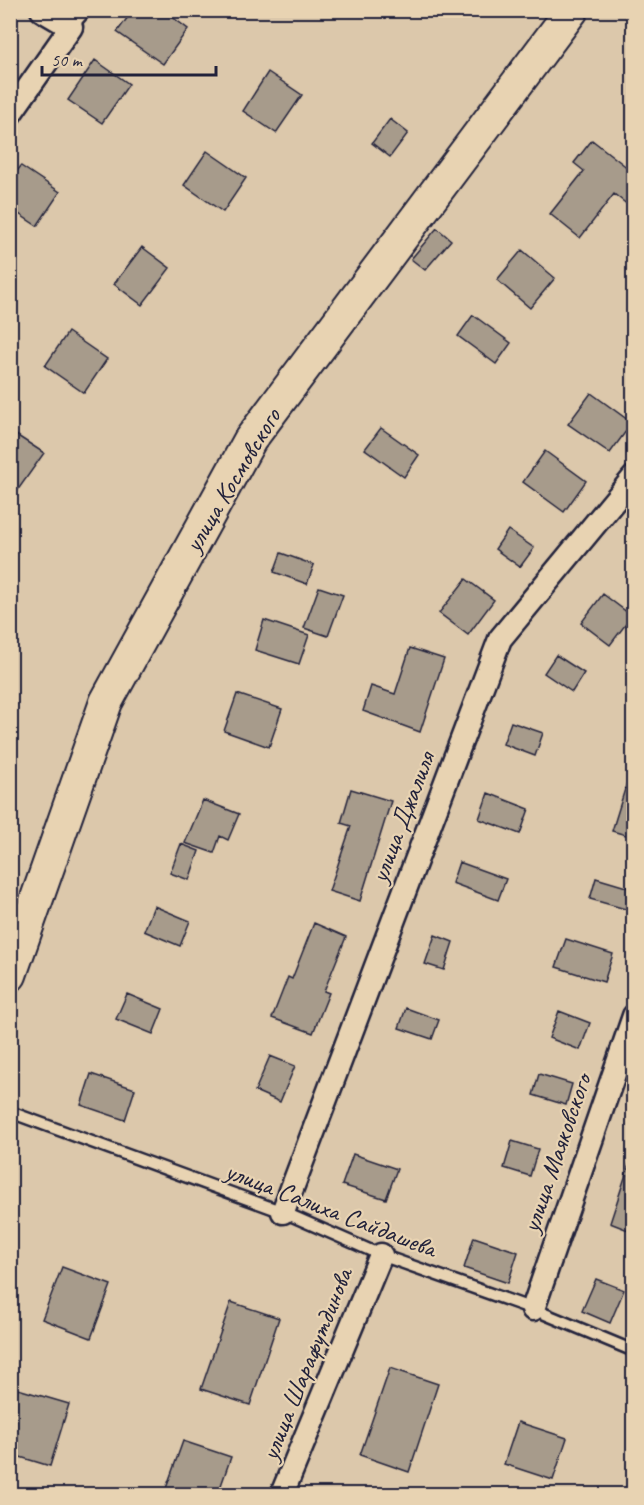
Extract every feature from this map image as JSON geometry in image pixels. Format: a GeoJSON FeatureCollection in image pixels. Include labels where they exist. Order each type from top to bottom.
{"type":"FeatureCollection","features":[{"type":"Feature","properties":{"kind":"main road","name":"улица Космовского"},"geometry":{"type":"LineString","coordinates":[[10,975],[106,702],[250,440],[572,10]]}},
{"type":"Feature","properties":{"kind":"street"},"geometry":{"type":"LineString","coordinates":[[10,114],[71,27],[42,10]]}},
{"type":"Feature","properties":{"kind":"street","name":"улица Джалиля"},"geometry":{"type":"LineString","coordinates":[[283,1212],[500,639],[633,477]]}},
{"type":"Feature","properties":{"kind":"street","name":"улица Маяковского"},"geometry":{"type":"LineString","coordinates":[[533,1309],[633,1016]]}},
{"type":"Feature","properties":{"kind":"street","name":"улица Шарафутдинова"},"geometry":{"type":"LineString","coordinates":[[282,1494],[381,1255]]}},
{"type":"Feature","properties":{"kind":"lane"},"geometry":{"type":"LineString","coordinates":[[71,27],[86,10]]}},
{"type":"Feature","properties":{"kind":"lane","name":"улица Салиха Сайдашева"},"geometry":{"type":"LineString","coordinates":[[10,1112],[283,1212],[381,1255],[533,1309],[633,1351]]}},
{"type":"Feature","properties":{"kind":"building"},"geometry":{"type":"Polygon","coordinates":[[[133,10],[163,10],[188,29],[163,64],[117,32],[133,10]]]}},
{"type":"Feature","properties":{"kind":"building"},"geometry":{"type":"Polygon","coordinates":[[[95,60],[129,84],[102,123],[68,100],[95,60]]]}},
{"type":"Feature","properties":{"kind":"building"},"geometry":{"type":"Polygon","coordinates":[[[268,72],[302,95],[276,133],[243,111],[268,72]]]}},
{"type":"Feature","properties":{"kind":"building"},"geometry":{"type":"Polygon","coordinates":[[[390,119],[408,133],[390,157],[372,143],[390,119]]]}},
{"type":"Feature","properties":{"kind":"building"},"geometry":{"type":"Polygon","coordinates":[[[592,140],[633,172],[633,209],[614,194],[580,238],[550,214],[584,171],[574,163],[592,140]]]}},
{"type":"Feature","properties":{"kind":"building"},"geometry":{"type":"Polygon","coordinates":[[[207,151],[246,178],[223,212],[184,185],[207,151]]]}},
{"type":"Feature","properties":{"kind":"building"},"geometry":{"type":"Polygon","coordinates":[[[21,166],[60,192],[37,226],[10,208],[10,180],[21,166]]]}},
{"type":"Feature","properties":{"kind":"building"},"geometry":{"type":"Polygon","coordinates":[[[437,228],[451,240],[425,270],[411,259],[437,228]]]}},
{"type":"Feature","properties":{"kind":"building"},"geometry":{"type":"Polygon","coordinates":[[[142,247],[170,268],[142,305],[114,284],[142,247]]]}},
{"type":"Feature","properties":{"kind":"building"},"geometry":{"type":"Polygon","coordinates":[[[522,250],[555,278],[530,308],[497,280],[522,250]]]}},
{"type":"Feature","properties":{"kind":"building"},"geometry":{"type":"Polygon","coordinates":[[[473,315],[511,343],[496,364],[458,336],[473,315]]]}},
{"type":"Feature","properties":{"kind":"building"},"geometry":{"type":"Polygon","coordinates":[[[68,332],[107,359],[84,393],[45,366],[68,332]]]}},
{"type":"Feature","properties":{"kind":"building"},"geometry":{"type":"Polygon","coordinates":[[[591,393],[632,423],[610,453],[568,424],[591,393]]]}},
{"type":"Feature","properties":{"kind":"building"},"geometry":{"type":"Polygon","coordinates":[[[381,428],[419,455],[404,477],[365,449],[381,428]]]}},
{"type":"Feature","properties":{"kind":"building"},"geometry":{"type":"Polygon","coordinates":[[[10,431],[44,453],[10,501],[10,431]]]}},
{"type":"Feature","properties":{"kind":"building"},"geometry":{"type":"Polygon","coordinates":[[[545,451],[586,481],[564,512],[523,482],[545,451]]]}},
{"type":"Feature","properties":{"kind":"building"},"geometry":{"type":"Polygon","coordinates":[[[508,530],[534,548],[520,567],[495,549],[508,530]]]}},
{"type":"Feature","properties":{"kind":"building"},"geometry":{"type":"Polygon","coordinates":[[[281,553],[314,565],[307,584],[274,572],[281,553]]]}},
{"type":"Feature","properties":{"kind":"building"},"geometry":{"type":"Polygon","coordinates":[[[466,579],[494,600],[468,635],[439,613],[466,579]]]}},
{"type":"Feature","properties":{"kind":"building"},"geometry":{"type":"Polygon","coordinates":[[[319,587],[343,595],[328,636],[304,628],[319,587]]]}},
{"type":"Feature","properties":{"kind":"building"},"geometry":{"type":"Polygon","coordinates":[[[603,594],[632,616],[610,645],[581,623],[603,594]]]}},
{"type":"Feature","properties":{"kind":"building"},"geometry":{"type":"Polygon","coordinates":[[[264,620],[309,635],[299,664],[255,650],[264,620]]]}},
{"type":"Feature","properties":{"kind":"building"},"geometry":{"type":"Polygon","coordinates":[[[410,648],[444,659],[420,732],[363,711],[371,686],[395,694],[410,648]]]}},
{"type":"Feature","properties":{"kind":"building"},"geometry":{"type":"Polygon","coordinates":[[[556,655],[584,673],[572,692],[544,673],[556,655]]]}},
{"type":"Feature","properties":{"kind":"building"},"geometry":{"type":"Polygon","coordinates":[[[237,694],[282,709],[269,747],[224,731],[237,694]]]}},
{"type":"Feature","properties":{"kind":"building"},"geometry":{"type":"Polygon","coordinates":[[[511,722],[543,733],[535,756],[503,744],[511,722]]]}},
{"type":"Feature","properties":{"kind":"building"},"geometry":{"type":"Polygon","coordinates":[[[629,776],[633,776],[633,837],[612,831],[629,776]]]}},
{"type":"Feature","properties":{"kind":"building"},"geometry":{"type":"Polygon","coordinates":[[[351,789],[391,801],[360,901],[329,891],[351,826],[341,823],[351,789]]]}},
{"type":"Feature","properties":{"kind":"building"},"geometry":{"type":"Polygon","coordinates":[[[488,793],[529,809],[520,834],[479,819],[488,793]]]}},
{"type":"Feature","properties":{"kind":"building"},"geometry":{"type":"Polygon","coordinates":[[[203,800],[239,814],[228,840],[220,836],[214,853],[185,843],[203,800]]]}},
{"type":"Feature","properties":{"kind":"building"},"geometry":{"type":"Polygon","coordinates":[[[181,844],[199,851],[189,880],[170,873],[181,844]]]}},
{"type":"Feature","properties":{"kind":"building"},"geometry":{"type":"Polygon","coordinates":[[[459,862],[506,879],[498,900],[452,883],[459,862]]]}},
{"type":"Feature","properties":{"kind":"building"},"geometry":{"type":"Polygon","coordinates":[[[596,878],[633,889],[629,910],[590,899],[596,878]]]}},
{"type":"Feature","properties":{"kind":"building"},"geometry":{"type":"Polygon","coordinates":[[[154,906],[190,921],[180,946],[144,931],[154,906]]]}},
{"type":"Feature","properties":{"kind":"building"},"geometry":{"type":"Polygon","coordinates":[[[314,923],[346,937],[324,991],[329,993],[313,1033],[272,1018],[288,977],[292,979],[314,923]]]}},
{"type":"Feature","properties":{"kind":"building"},"geometry":{"type":"Polygon","coordinates":[[[435,935],[453,942],[444,970],[425,964],[435,935]]]}},
{"type":"Feature","properties":{"kind":"building"},"geometry":{"type":"Polygon","coordinates":[[[566,939],[613,954],[604,982],[556,967],[566,939]]]}},
{"type":"Feature","properties":{"kind":"building"},"geometry":{"type":"Polygon","coordinates":[[[127,994],[163,1009],[153,1034],[116,1019],[127,994]]]}},
{"type":"Feature","properties":{"kind":"building"},"geometry":{"type":"Polygon","coordinates":[[[406,1008],[439,1020],[432,1039],[399,1028],[406,1008]]]}},
{"type":"Feature","properties":{"kind":"building"},"geometry":{"type":"Polygon","coordinates":[[[559,1011],[590,1023],[580,1050],[549,1038],[559,1011]]]}},
{"type":"Feature","properties":{"kind":"building"},"geometry":{"type":"Polygon","coordinates":[[[270,1056],[295,1066],[280,1102],[255,1091],[270,1056]]]}},
{"type":"Feature","properties":{"kind":"building"},"geometry":{"type":"Polygon","coordinates":[[[91,1074],[135,1089],[125,1120],[81,1105],[91,1074]]]}},
{"type":"Feature","properties":{"kind":"building"},"geometry":{"type":"Polygon","coordinates":[[[539,1074],[572,1084],[566,1105],[533,1095],[539,1074]]]}},
{"type":"Feature","properties":{"kind":"building"},"geometry":{"type":"Polygon","coordinates":[[[512,1141],[538,1149],[530,1176],[504,1168],[512,1141]]]}},
{"type":"Feature","properties":{"kind":"building"},"geometry":{"type":"Polygon","coordinates":[[[353,1154],[397,1169],[386,1199],[342,1185],[353,1154]]]}},
{"type":"Feature","properties":{"kind":"building"},"geometry":{"type":"Polygon","coordinates":[[[630,1162],[633,1163],[633,1232],[610,1223],[630,1162]]]}},
{"type":"Feature","properties":{"kind":"building"},"geometry":{"type":"Polygon","coordinates":[[[474,1237],[518,1252],[508,1283],[464,1268],[474,1237]]]}},
{"type":"Feature","properties":{"kind":"building"},"geometry":{"type":"Polygon","coordinates":[[[62,1267],[111,1285],[91,1338],[42,1319],[62,1267]]]}},
{"type":"Feature","properties":{"kind":"building"},"geometry":{"type":"Polygon","coordinates":[[[596,1279],[624,1290],[610,1323],[582,1311],[596,1279]]]}},
{"type":"Feature","properties":{"kind":"building"},"geometry":{"type":"Polygon","coordinates":[[[231,1302],[279,1318],[250,1405],[201,1389],[231,1302]]]}},
{"type":"Feature","properties":{"kind":"building"},"geometry":{"type":"Polygon","coordinates":[[[390,1368],[438,1384],[409,1472],[360,1455],[390,1368]]]}},
{"type":"Feature","properties":{"kind":"building"},"geometry":{"type":"Polygon","coordinates":[[[18,1389],[69,1404],[50,1466],[10,1454],[10,1413],[18,1389]]]}},
{"type":"Feature","properties":{"kind":"building"},"geometry":{"type":"Polygon","coordinates":[[[518,1422],[567,1438],[553,1480],[504,1464],[518,1422]]]}},
{"type":"Feature","properties":{"kind":"building"},"geometry":{"type":"Polygon","coordinates":[[[183,1441],[231,1457],[218,1494],[164,1494],[183,1441]]]}}]}
